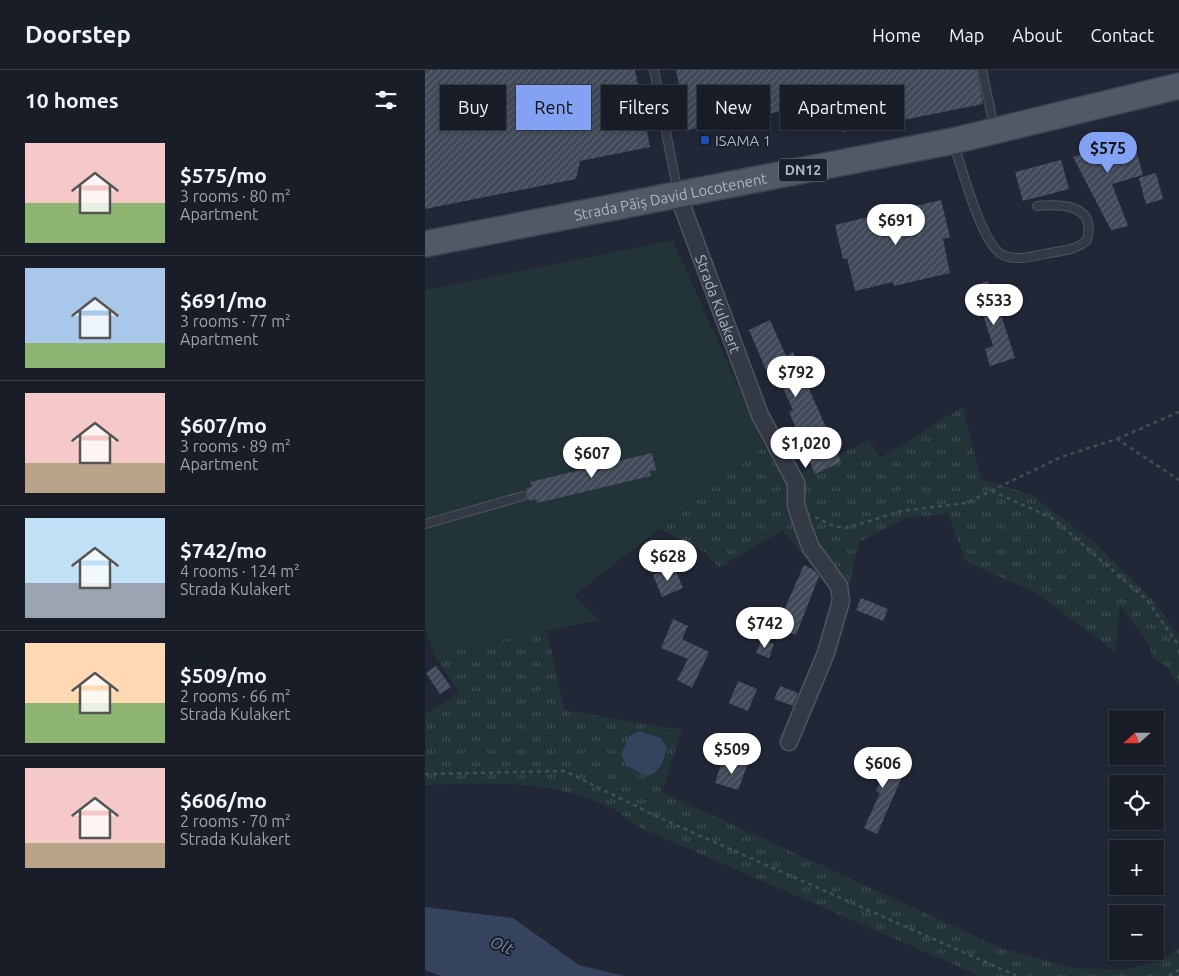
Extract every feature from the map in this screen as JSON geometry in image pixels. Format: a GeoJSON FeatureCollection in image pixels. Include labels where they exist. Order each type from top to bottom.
{"type":"FeatureCollection","features":[{"type":"Feature","properties":{"kind":"main road","name":"Strada Păiș David Locotenent"},"geometry":{"type":"LineString","coordinates":[[425,244],[953,141],[1179,86]]}},
{"type":"Feature","properties":{"kind":"street","name":"Strada Kulakert"},"geometry":{"type":"LineString","coordinates":[[679,194],[698,253],[760,415],[796,483],[796,505],[811,548],[839,586],[841,601],[825,653],[789,742]]}},
{"type":"Feature","properties":{"kind":"lane"},"geometry":{"type":"LineString","coordinates":[[654,70],[679,194]]}},
{"type":"Feature","properties":{"kind":"lane"},"geometry":{"type":"LineString","coordinates":[[982,70],[995,131]]}},
{"type":"Feature","properties":{"kind":"lane"},"geometry":{"type":"LineString","coordinates":[[953,141],[985,236],[1001,255],[1011,258],[1027,258],[1073,248],[1087,240],[1089,233],[1087,222],[1082,214],[1071,205],[1037,206]]}},
{"type":"Feature","properties":{"kind":"lane"},"geometry":{"type":"LineString","coordinates":[[425,524],[523,496]]}},
{"type":"Feature","properties":{"kind":"path"},"geometry":{"type":"LineString","coordinates":[[813,513],[817,519],[833,526],[846,528],[902,511],[966,503],[1061,457],[1117,440],[1179,412]]}},
{"type":"Feature","properties":{"kind":"path"},"geometry":{"type":"LineString","coordinates":[[1117,440],[1179,480]]}},
{"type":"Feature","properties":{"kind":"path"},"geometry":{"type":"LineString","coordinates":[[992,491],[1052,518],[1146,599],[1179,646]]}},
{"type":"Feature","properties":{"kind":"path"},"geometry":{"type":"LineString","coordinates":[[425,774],[565,771],[660,818],[1017,976]]}},
{"type":"Feature","properties":{"kind":"path"},"geometry":{"type":"LineString","coordinates":[[1169,976],[1179,970]]}},
{"type":"Feature","properties":{"kind":"green space"},"geometry":{"type":"Polygon","coordinates":[[[673,240],[764,446],[574,596],[600,620],[434,654],[425,629],[425,290],[673,240]]]}},
{"type":"Feature","properties":{"kind":"green space"},"geometry":{"type":"Polygon","coordinates":[[[963,407],[981,479],[1032,495],[1096,544],[1151,598],[1179,636],[1179,687],[1167,667],[1153,657],[1149,644],[1120,605],[1115,652],[1035,592],[966,562],[948,514],[909,517],[859,542],[848,592],[826,584],[783,530],[719,568],[705,552],[660,529],[764,446],[799,474],[870,440],[880,458],[963,407]]]}},
{"type":"Feature","properties":{"kind":"green space"},"geometry":{"type":"Polygon","coordinates":[[[547,630],[564,710],[682,730],[662,792],[1001,948],[1074,968],[1124,970],[1164,960],[1179,948],[1179,976],[980,976],[641,828],[613,809],[587,798],[565,791],[519,785],[425,785],[425,715],[459,692],[434,654],[547,630]]]}},
{"type":"Feature","properties":{"kind":"water"},"geometry":{"type":"Polygon","coordinates":[[[639,731],[660,738],[667,747],[659,768],[647,776],[627,766],[621,755],[629,736],[639,731]]]}},
{"type":"Feature","properties":{"kind":"water","name":"Olt"},"geometry":{"type":"Polygon","coordinates":[[[425,907],[513,918],[579,965],[624,976],[441,976],[425,970],[425,907]]]}},
{"type":"Feature","properties":{"kind":"building"},"geometry":{"type":"Polygon","coordinates":[[[425,70],[635,70],[638,85],[601,85],[601,130],[647,130],[650,147],[580,161],[576,179],[425,209],[425,70]]]}},
{"type":"Feature","properties":{"kind":"building"},"geometry":{"type":"Polygon","coordinates":[[[676,70],[977,70],[983,104],[904,120],[904,85],[780,85],[780,111],[770,113],[770,85],[697,85],[697,128],[688,130],[687,85],[679,85],[676,70]]]}},
{"type":"Feature","properties":{"kind":"building"},"geometry":{"type":"Polygon","coordinates":[[[1113,133],[1118,151],[1135,146],[1143,175],[1112,184],[1128,226],[1111,230],[1073,157],[1085,153],[1081,141],[1113,133]]]}},
{"type":"Feature","properties":{"kind":"building"},"geometry":{"type":"Polygon","coordinates":[[[1061,160],[1069,189],[1023,201],[1015,172],[1061,160]]]}},
{"type":"Feature","properties":{"kind":"building"},"geometry":{"type":"Polygon","coordinates":[[[1156,173],[1163,199],[1146,204],[1139,178],[1156,173]]]}},
{"type":"Feature","properties":{"kind":"building"},"geometry":{"type":"Polygon","coordinates":[[[941,200],[950,237],[943,239],[950,273],[894,286],[893,282],[855,291],[847,258],[843,259],[835,225],[941,200]]]}},
{"type":"Feature","properties":{"kind":"building"},"geometry":{"type":"Polygon","coordinates":[[[988,281],[991,290],[993,290],[1015,358],[990,366],[985,349],[993,346],[974,286],[988,281]]]}},
{"type":"Feature","properties":{"kind":"building"},"geometry":{"type":"Polygon","coordinates":[[[770,320],[786,356],[793,352],[841,462],[815,474],[789,412],[793,410],[780,381],[772,384],[749,330],[770,320]]]}},
{"type":"Feature","properties":{"kind":"building"},"geometry":{"type":"Polygon","coordinates":[[[652,453],[656,470],[650,471],[651,476],[537,503],[536,499],[529,501],[526,488],[532,487],[530,482],[652,453]]]}},
{"type":"Feature","properties":{"kind":"building"},"geometry":{"type":"Polygon","coordinates":[[[804,565],[814,570],[819,576],[796,635],[776,628],[804,565]]]}},
{"type":"Feature","properties":{"kind":"building"},"geometry":{"type":"Polygon","coordinates":[[[674,566],[683,588],[662,597],[653,575],[674,566]]]}},
{"type":"Feature","properties":{"kind":"building"},"geometry":{"type":"Polygon","coordinates":[[[861,598],[888,609],[883,621],[856,610],[861,598]]]}},
{"type":"Feature","properties":{"kind":"building"},"geometry":{"type":"Polygon","coordinates":[[[673,619],[688,626],[682,639],[709,652],[692,688],[677,680],[688,659],[661,648],[673,619]]]}},
{"type":"Feature","properties":{"kind":"building"},"geometry":{"type":"Polygon","coordinates":[[[762,639],[774,644],[769,658],[756,653],[762,639]]]}},
{"type":"Feature","properties":{"kind":"building"},"geometry":{"type":"Polygon","coordinates":[[[436,666],[451,687],[440,694],[426,673],[436,666]]]}},
{"type":"Feature","properties":{"kind":"building"},"geometry":{"type":"Polygon","coordinates":[[[738,681],[757,689],[748,711],[729,703],[738,681]]]}},
{"type":"Feature","properties":{"kind":"building"},"geometry":{"type":"Polygon","coordinates":[[[780,686],[798,693],[793,706],[774,699],[780,686]]]}},
{"type":"Feature","properties":{"kind":"building"},"geometry":{"type":"Polygon","coordinates":[[[867,753],[888,764],[890,761],[906,768],[877,834],[864,828],[880,793],[876,791],[883,776],[861,766],[867,753]]]}},
{"type":"Feature","properties":{"kind":"building"},"geometry":{"type":"Polygon","coordinates":[[[737,760],[748,763],[738,790],[715,783],[721,764],[734,768],[737,760]]]}},
{"type":"Feature","properties":{"kind":"place","name":"ISAMA 1"},"geometry":{"type":"Point","coordinates":[705,140]}}]}
